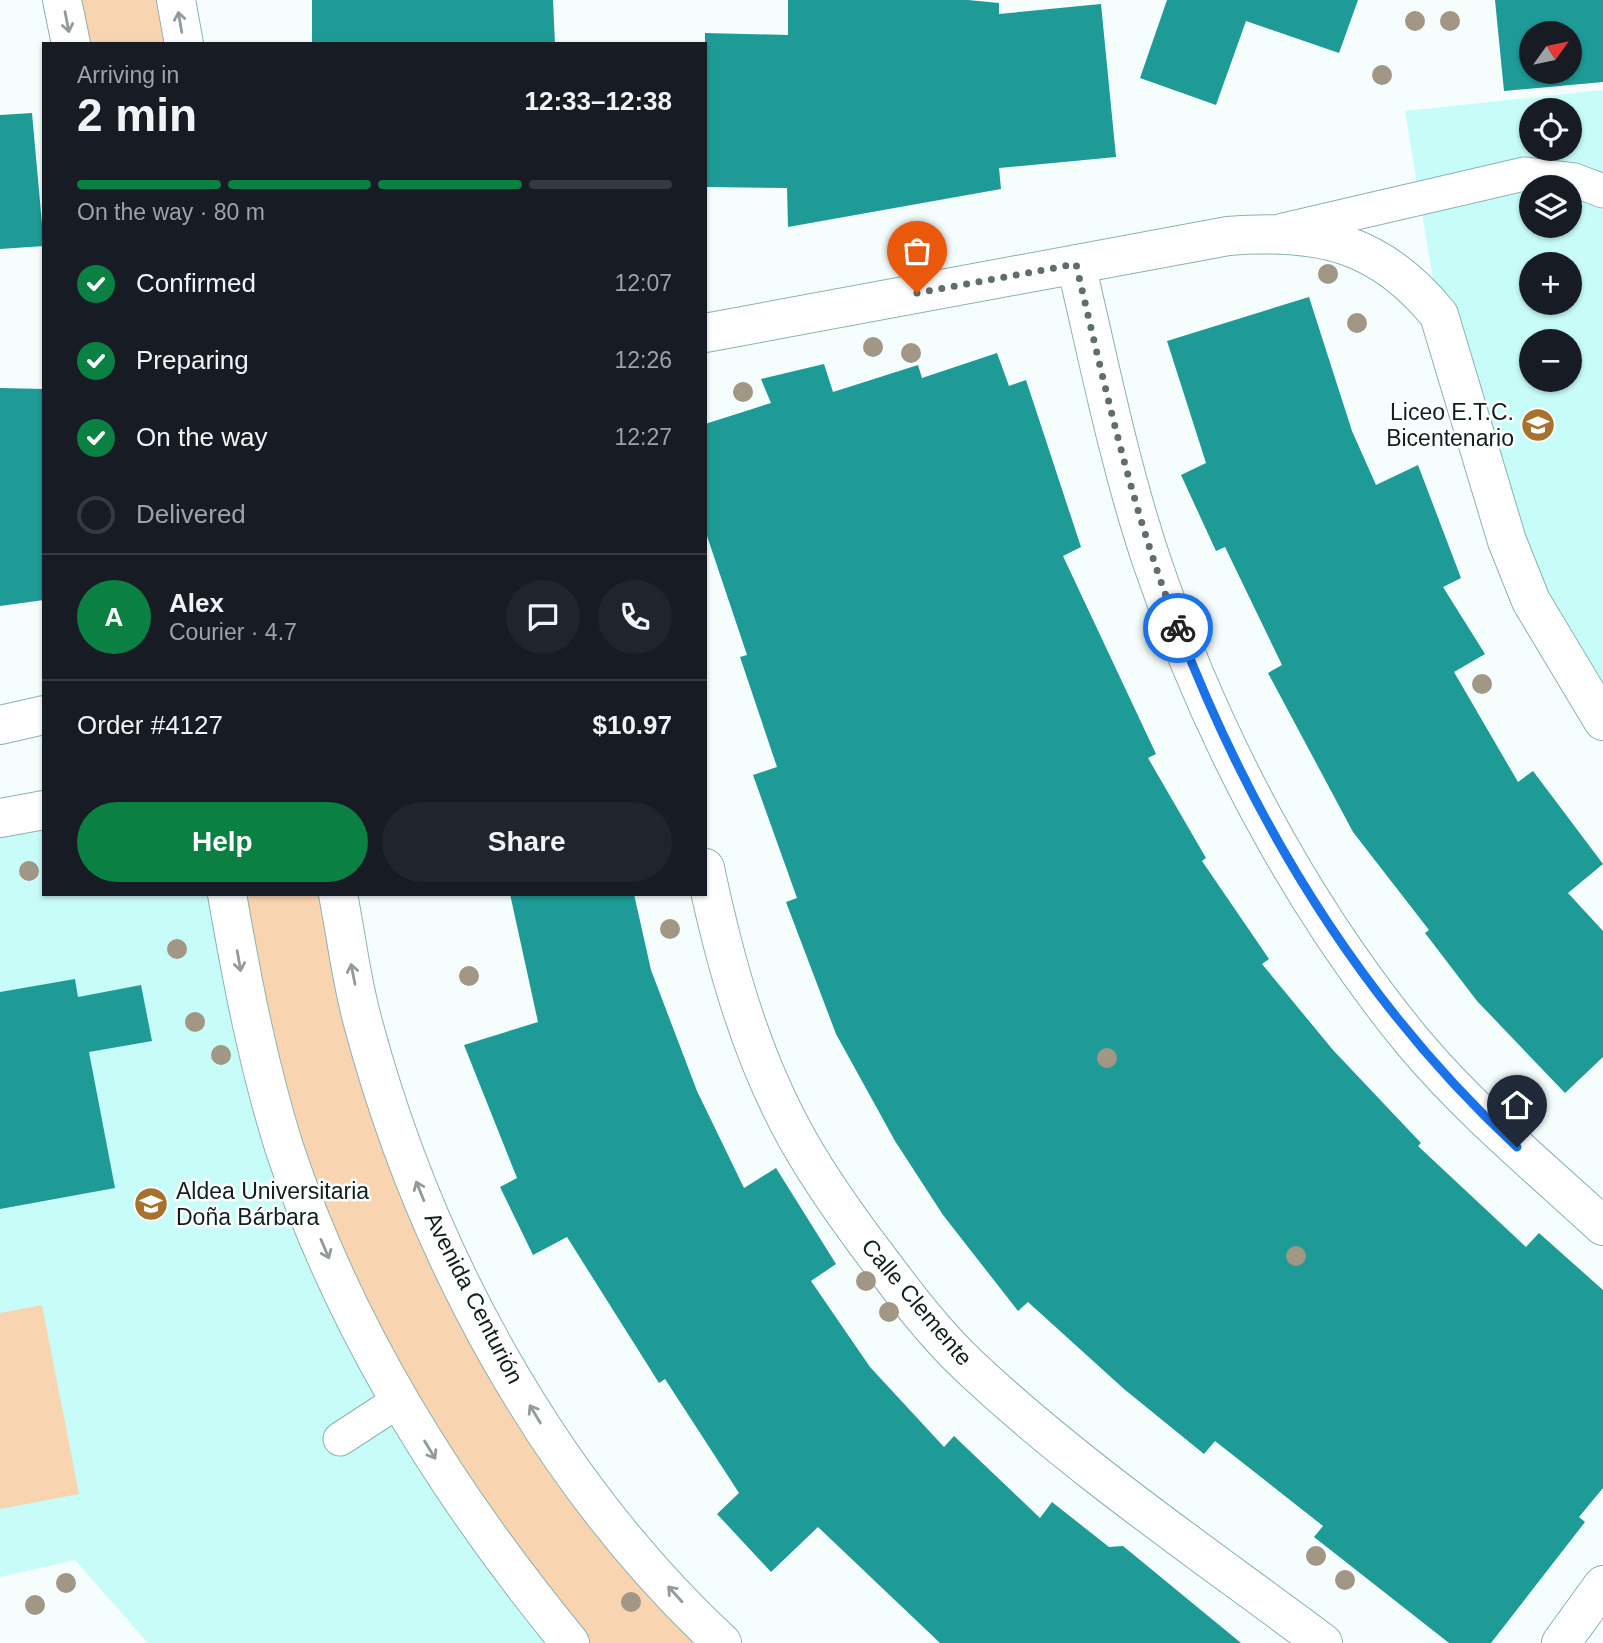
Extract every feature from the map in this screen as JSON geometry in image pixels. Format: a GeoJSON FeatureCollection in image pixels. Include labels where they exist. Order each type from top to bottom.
{"type":"FeatureCollection","features":[{"type":"Feature","properties":{"kind":"street"},"geometry":{"type":"LineString","coordinates":[[62,0],[71,42]]}},
{"type":"Feature","properties":{"kind":"street"},"geometry":{"type":"LineString","coordinates":[[176,0],[184,42]]}},
{"type":"Feature","properties":{"kind":"street"},"geometry":{"type":"LineString","coordinates":[[707,333],[1228,236],[1273,232],[1316,238],[1355,248],[1391,265],[1417,288],[1439,315],[1507,541],[1531,601],[1603,721]]}},
{"type":"Feature","properties":{"kind":"street"},"geometry":{"type":"LineString","coordinates":[[1076,264],[1151,558],[1198,682],[1250,791],[1301,882],[1353,962],[1414,1043],[1500,1131],[1603,1226]]}},
{"type":"Feature","properties":{"kind":"street"},"geometry":{"type":"LineString","coordinates":[[0,725],[42,715]]}},
{"type":"Feature","properties":{"kind":"street"},"geometry":{"type":"LineString","coordinates":[[0,818],[42,810]]}},
{"type":"Feature","properties":{"kind":"street","name":"Calle Clemente"},"geometry":{"type":"LineString","coordinates":[[707,877],[725,956],[744,1019],[799,1142],[845,1214],[911,1302],[967,1364],[1030,1419],[1323,1643]]}},
{"type":"Feature","properties":{"kind":"street"},"geometry":{"type":"LineString","coordinates":[[227,896],[250,1025],[285,1148],[328,1255],[384,1374],[449,1481],[503,1559],[570,1643]]}},
{"type":"Feature","properties":{"kind":"street","name":"Avenida Centurión"},"geometry":{"type":"LineString","coordinates":[[338,896],[362,1017],[396,1130],[439,1238],[490,1340],[548,1436],[620,1533],[722,1643]]}},
{"type":"Feature","properties":{"kind":"street"},"geometry":{"type":"LineString","coordinates":[[1561,1643],[1603,1585]]}},
{"type":"Feature","properties":{"kind":"lane"},"geometry":{"type":"LineString","coordinates":[[1273,232],[1524,174],[1574,180],[1603,191]]}},
{"type":"Feature","properties":{"kind":"lane"},"geometry":{"type":"LineString","coordinates":[[340,1440],[400,1400]]}},
{"type":"Feature","properties":{"kind":"shaded area"},"geometry":{"type":"Polygon","coordinates":[[[62,0],[176,0],[184,42],[71,42],[62,0]]]}},
{"type":"Feature","properties":{"kind":"shaded area","name":"Liceo E.T.C. Bicentenario"},"geometry":{"type":"Polygon","coordinates":[[[1603,90],[1603,721],[1561,654],[1439,315],[1405,111],[1519,99],[1519,161],[1582,161],[1582,98],[1528,98],[1603,90]]]}},
{"type":"Feature","properties":{"kind":"shaded area","name":"Aldea Universitaria Doña Bárbara"},"geometry":{"type":"Polygon","coordinates":[[[42,814],[42,896],[224,896],[567,1643],[148,1643],[75,1560],[0,1577],[0,822],[42,814]]]}},
{"type":"Feature","properties":{"kind":"shaded area"},"geometry":{"type":"Polygon","coordinates":[[[228,896],[338,896],[362,1017],[490,1340],[722,1643],[570,1643],[328,1255],[228,896]]]}},
{"type":"Feature","properties":{"kind":"shaded area"},"geometry":{"type":"Polygon","coordinates":[[[42,1305],[79,1494],[0,1509],[0,1313],[42,1305]]]}},
{"type":"Feature","properties":{"kind":"building"},"geometry":{"type":"Polygon","coordinates":[[[312,0],[553,0],[555,42],[312,42],[312,0]]]}},
{"type":"Feature","properties":{"kind":"building"},"geometry":{"type":"Polygon","coordinates":[[[788,0],[968,0],[999,3],[999,14],[1101,4],[1116,157],[999,168],[1001,189],[788,227],[787,188],[707,187],[705,33],[788,35],[788,0]]]}},
{"type":"Feature","properties":{"kind":"building"},"geometry":{"type":"Polygon","coordinates":[[[1167,0],[1358,0],[1339,53],[1246,21],[1216,105],[1140,78],[1167,0]]]}},
{"type":"Feature","properties":{"kind":"building"},"geometry":{"type":"Polygon","coordinates":[[[1495,0],[1603,0],[1603,82],[1582,84],[1582,21],[1519,21],[1519,84],[1581,84],[1504,91],[1495,0]]]}},
{"type":"Feature","properties":{"kind":"building"},"geometry":{"type":"Polygon","coordinates":[[[32,113],[42,246],[0,249],[0,115],[32,113]]]}},
{"type":"Feature","properties":{"kind":"building"},"geometry":{"type":"Polygon","coordinates":[[[1309,297],[1352,431],[1376,485],[1418,465],[1461,578],[1443,587],[1485,654],[1454,672],[1518,782],[1533,771],[1603,864],[1568,893],[1603,931],[1603,1057],[1565,1093],[1477,1001],[1425,933],[1429,930],[1353,832],[1268,673],[1282,665],[1225,547],[1216,551],[1181,475],[1206,463],[1167,341],[1309,297]]]}},
{"type":"Feature","properties":{"kind":"building"},"geometry":{"type":"Polygon","coordinates":[[[997,353],[1009,386],[1026,380],[1081,547],[1063,556],[1156,754],[1148,758],[1206,858],[1202,861],[1269,959],[1262,964],[1333,1050],[1421,1143],[1418,1146],[1526,1247],[1539,1233],[1603,1290],[1603,1488],[1579,1517],[1585,1522],[1491,1643],[1449,1643],[1314,1537],[1323,1526],[1215,1441],[1204,1454],[1124,1389],[1028,1302],[1018,1311],[943,1215],[895,1141],[836,1034],[786,902],[797,898],[753,775],[777,767],[740,657],[747,655],[707,536],[707,423],[771,403],[761,379],[824,364],[833,392],[918,365],[922,378],[997,353]]]}},
{"type":"Feature","properties":{"kind":"building"},"geometry":{"type":"Polygon","coordinates":[[[0,388],[42,389],[42,600],[0,606],[0,388]]]}},
{"type":"Feature","properties":{"kind":"building"},"geometry":{"type":"Polygon","coordinates":[[[510,896],[634,896],[651,970],[697,1091],[744,1188],[776,1168],[836,1264],[811,1281],[870,1367],[944,1447],[954,1436],[1040,1518],[1052,1502],[1109,1547],[1123,1546],[1241,1643],[940,1643],[818,1527],[771,1572],[717,1514],[739,1493],[665,1379],[659,1383],[567,1237],[533,1255],[500,1187],[517,1178],[464,1045],[538,1022],[510,896]]]}},
{"type":"Feature","properties":{"kind":"building"},"geometry":{"type":"Polygon","coordinates":[[[75,979],[78,997],[141,985],[152,1041],[89,1052],[115,1188],[0,1209],[0,992],[75,979]]]}},
{"type":"Feature","properties":{"kind":"way so far"},"geometry":{"type":"LineString","coordinates":[[917,293],[1076,264],[1151,558],[1178,628]]}},
{"type":"Feature","properties":{"kind":"place","name":"Liceo E.T.C. Bicentenario"},"geometry":{"type":"Point","coordinates":[1538,425]}},
{"type":"Feature","properties":{"kind":"place","name":"Aldea Universitaria Doña Bárbara"},"geometry":{"type":"Point","coordinates":[151,1204]}},
{"type":"Feature","properties":{"kind":"route"},"geometry":{"type":"LineString","coordinates":[[1178,628],[1198,682],[1250,791],[1301,882],[1353,962],[1414,1043],[1517,1147]]}}]}
